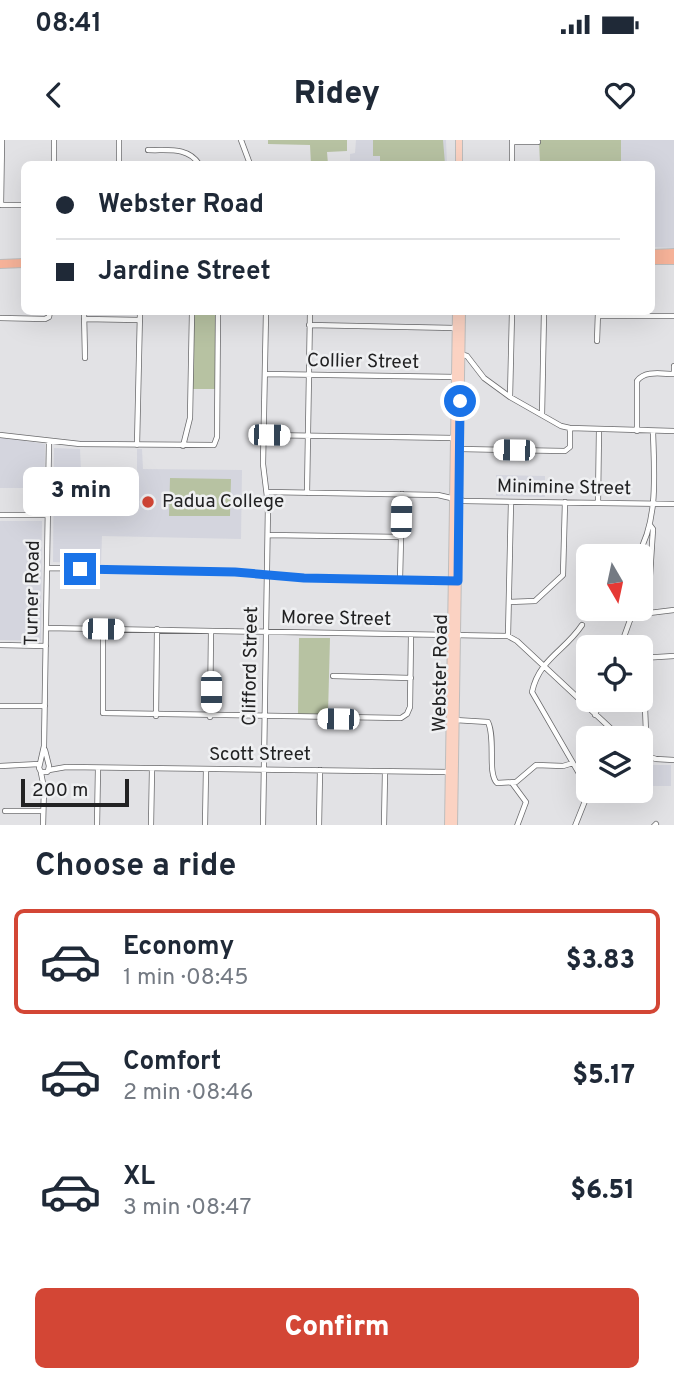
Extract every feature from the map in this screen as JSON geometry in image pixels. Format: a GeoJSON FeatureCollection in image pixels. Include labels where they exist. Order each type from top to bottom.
{"type":"FeatureCollection","features":[{"type":"Feature","properties":{"kind":"highway"},"geometry":{"type":"LineString","coordinates":[[655,254],[674,253]]}},
{"type":"Feature","properties":{"kind":"highway"},"geometry":{"type":"LineString","coordinates":[[655,260],[674,260]]}},
{"type":"Feature","properties":{"kind":"highway"},"geometry":{"type":"LineString","coordinates":[[0,264],[21,263]]}},
{"type":"Feature","properties":{"kind":"main road"},"geometry":{"type":"LineString","coordinates":[[459,140],[459,161]]}},
{"type":"Feature","properties":{"kind":"main road","name":"Webster Road"},"geometry":{"type":"LineString","coordinates":[[456,315],[460,449],[456,496]]}},
{"type":"Feature","properties":{"kind":"main road","name":"Webster Road"},"geometry":{"type":"LineString","coordinates":[[458,354],[462,315]]}},
{"type":"Feature","properties":{"kind":"main road","name":"Webster Road"},"geometry":{"type":"LineString","coordinates":[[451,825],[458,377]]}},
{"type":"Feature","properties":{"kind":"street"},"geometry":{"type":"LineString","coordinates":[[2,140],[3,190],[0,205],[21,205]]}},
{"type":"Feature","properties":{"kind":"street"},"geometry":{"type":"LineString","coordinates":[[54,140],[54,161]]}},
{"type":"Feature","properties":{"kind":"street"},"geometry":{"type":"LineString","coordinates":[[119,140],[119,161]]}},
{"type":"Feature","properties":{"kind":"street"},"geometry":{"type":"LineString","coordinates":[[241,140],[249,161]]}},
{"type":"Feature","properties":{"kind":"street"},"geometry":{"type":"LineString","coordinates":[[512,161],[512,141],[538,142]]}},
{"type":"Feature","properties":{"kind":"street"},"geometry":{"type":"LineString","coordinates":[[148,150],[184,152],[196,161]]}},
{"type":"Feature","properties":{"kind":"street"},"geometry":{"type":"LineString","coordinates":[[0,318],[45,319],[48,315]]}},
{"type":"Feature","properties":{"kind":"street"},"geometry":{"type":"LineString","coordinates":[[84,315],[85,358]]}},
{"type":"Feature","properties":{"kind":"street"},"geometry":{"type":"LineString","coordinates":[[137,444],[139,315]]}},
{"type":"Feature","properties":{"kind":"street"},"geometry":{"type":"LineString","coordinates":[[183,446],[190,418],[191,315]]}},
{"type":"Feature","properties":{"kind":"street"},"geometry":{"type":"LineString","coordinates":[[0,435],[80,444],[216,444],[218,315]]}},
{"type":"Feature","properties":{"kind":"street","name":"Clifford Street"},"geometry":{"type":"LineString","coordinates":[[263,825],[268,535],[264,471],[266,315]]}},
{"type":"Feature","properties":{"kind":"street"},"geometry":{"type":"LineString","coordinates":[[307,493],[310,315]]}},
{"type":"Feature","properties":{"kind":"street"},"geometry":{"type":"LineString","coordinates":[[510,397],[512,315]]}},
{"type":"Feature","properties":{"kind":"street"},"geometry":{"type":"LineString","coordinates":[[542,415],[544,315]]}},
{"type":"Feature","properties":{"kind":"street"},"geometry":{"type":"LineString","coordinates":[[597,341],[598,315]]}},
{"type":"Feature","properties":{"kind":"street"},"geometry":{"type":"LineString","coordinates":[[636,315],[674,316]]}},
{"type":"Feature","properties":{"kind":"street"},"geometry":{"type":"LineString","coordinates":[[84,319],[139,320]]}},
{"type":"Feature","properties":{"kind":"street"},"geometry":{"type":"LineString","coordinates":[[309,325],[456,328]]}},
{"type":"Feature","properties":{"kind":"street"},"geometry":{"type":"LineString","coordinates":[[458,354],[468,357],[484,378],[510,397],[570,428],[674,431]]}},
{"type":"Feature","properties":{"kind":"street"},"geometry":{"type":"LineString","coordinates":[[637,431],[637,381],[645,374],[674,374],[674,366]]}},
{"type":"Feature","properties":{"kind":"street","name":"Collier Street"},"geometry":{"type":"LineString","coordinates":[[265,374],[458,377]]}},
{"type":"Feature","properties":{"kind":"street"},"geometry":{"type":"LineString","coordinates":[[460,449],[565,451],[570,447],[570,428]]}},
{"type":"Feature","properties":{"kind":"street"},"geometry":{"type":"LineString","coordinates":[[598,503],[599,429]]}},
{"type":"Feature","properties":{"kind":"street"},"geometry":{"type":"LineString","coordinates":[[642,544],[650,524],[652,504],[653,431]]}},
{"type":"Feature","properties":{"kind":"street"},"geometry":{"type":"LineString","coordinates":[[264,435],[455,438]]}},
{"type":"Feature","properties":{"kind":"street","name":"Turner Road"},"geometry":{"type":"LineString","coordinates":[[43,825],[49,441]]}},
{"type":"Feature","properties":{"kind":"street","name":"Minimine Street"},"geometry":{"type":"LineString","coordinates":[[267,492],[438,495],[511,502],[674,504]]}},
{"type":"Feature","properties":{"kind":"street"},"geometry":{"type":"LineString","coordinates":[[400,580],[402,494]]}},
{"type":"Feature","properties":{"kind":"street"},"geometry":{"type":"LineString","coordinates":[[511,502],[508,636],[515,639],[607,726]]}},
{"type":"Feature","properties":{"kind":"street"},"geometry":{"type":"LineString","coordinates":[[509,602],[535,601],[563,575],[565,502]]}},
{"type":"Feature","properties":{"kind":"street"},"geometry":{"type":"LineString","coordinates":[[0,515],[46,515]]}},
{"type":"Feature","properties":{"kind":"street"},"geometry":{"type":"LineString","coordinates":[[650,524],[653,529],[652,544]]}},
{"type":"Feature","properties":{"kind":"street"},"geometry":{"type":"LineString","coordinates":[[268,535],[401,537]]}},
{"type":"Feature","properties":{"kind":"street"},"geometry":{"type":"LineString","coordinates":[[47,568],[221,571],[304,578],[455,581]]}},
{"type":"Feature","properties":{"kind":"street"},"geometry":{"type":"LineString","coordinates":[[653,611],[674,610]]}},
{"type":"Feature","properties":{"kind":"street"},"geometry":{"type":"LineString","coordinates":[[576,768],[533,694],[537,675],[542,667],[574,637],[582,625]]}},
{"type":"Feature","properties":{"kind":"street","name":"Moree Street"},"geometry":{"type":"LineString","coordinates":[[46,628],[508,636]]}},
{"type":"Feature","properties":{"kind":"street"},"geometry":{"type":"LineString","coordinates":[[103,629],[103,713],[156,716],[401,718],[407,714],[410,707],[411,635]]}},
{"type":"Feature","properties":{"kind":"street"},"geometry":{"type":"LineString","coordinates":[[156,716],[157,629]]}},
{"type":"Feature","properties":{"kind":"street"},"geometry":{"type":"LineString","coordinates":[[210,716],[211,631]]}},
{"type":"Feature","properties":{"kind":"street"},"geometry":{"type":"LineString","coordinates":[[0,645],[46,646]]}},
{"type":"Feature","properties":{"kind":"street"},"geometry":{"type":"LineString","coordinates":[[653,657],[674,656]]}},
{"type":"Feature","properties":{"kind":"street"},"geometry":{"type":"LineString","coordinates":[[333,676],[411,678]]}},
{"type":"Feature","properties":{"kind":"street"},"geometry":{"type":"LineString","coordinates":[[0,706],[45,706]]}},
{"type":"Feature","properties":{"kind":"street"},"geometry":{"type":"LineString","coordinates":[[453,720],[488,722],[493,736],[494,781],[497,783],[512,783],[536,765],[573,763]]}},
{"type":"Feature","properties":{"kind":"street"},"geometry":{"type":"LineString","coordinates":[[653,758],[674,760]]}},
{"type":"Feature","properties":{"kind":"street","name":"Scott Street"},"geometry":{"type":"LineString","coordinates":[[0,766],[452,772]]}},
{"type":"Feature","properties":{"kind":"street"},"geometry":{"type":"LineString","coordinates":[[97,825],[98,768]]}},
{"type":"Feature","properties":{"kind":"street"},"geometry":{"type":"LineString","coordinates":[[151,825],[152,769]]}},
{"type":"Feature","properties":{"kind":"street"},"geometry":{"type":"LineString","coordinates":[[205,825],[206,769]]}},
{"type":"Feature","properties":{"kind":"street"},"geometry":{"type":"LineString","coordinates":[[319,825],[320,770]]}},
{"type":"Feature","properties":{"kind":"street"},"geometry":{"type":"LineString","coordinates":[[384,825],[385,772]]}},
{"type":"Feature","properties":{"kind":"street"},"geometry":{"type":"LineString","coordinates":[[512,783],[526,802],[517,825]]}},
{"type":"Feature","properties":{"kind":"street"},"geometry":{"type":"LineString","coordinates":[[575,825],[583,803]]}},
{"type":"Feature","properties":{"kind":"street"},"geometry":{"type":"LineString","coordinates":[[5,811],[43,811]]}},
{"type":"Feature","properties":{"kind":"shaded area"},"geometry":{"type":"Polygon","coordinates":[[[356,140],[446,140],[447,161],[350,161],[350,154],[355,153],[356,140]]]}},
{"type":"Feature","properties":{"kind":"shaded area"},"geometry":{"type":"Polygon","coordinates":[[[621,140],[674,140],[674,248],[655,247],[655,161],[621,161],[621,140]]]}},
{"type":"Feature","properties":{"kind":"shaded area"},"geometry":{"type":"Polygon","coordinates":[[[0,437],[45,444],[44,512],[29,513],[29,488],[0,488],[0,437]]]}},
{"type":"Feature","properties":{"kind":"shaded area","name":"Padua College"},"geometry":{"type":"Polygon","coordinates":[[[54,448],[80,449],[81,471],[137,472],[137,449],[142,449],[143,469],[242,470],[241,539],[102,536],[101,564],[53,562],[54,448]]]}},
{"type":"Feature","properties":{"kind":"shaded area"},"geometry":{"type":"Polygon","coordinates":[[[496,475],[545,476],[545,497],[496,496],[496,475]]]}},
{"type":"Feature","properties":{"kind":"shaded area"},"geometry":{"type":"Polygon","coordinates":[[[0,521],[42,521],[41,641],[0,640],[0,521]]]}},
{"type":"Feature","properties":{"kind":"shaded area"},"geometry":{"type":"Polygon","coordinates":[[[653,765],[671,765],[671,786],[653,786],[653,765]]]}},
{"type":"Feature","properties":{"kind":"green space"},"geometry":{"type":"Polygon","coordinates":[[[268,140],[347,140],[347,151],[327,152],[328,161],[311,161],[310,145],[268,144],[268,140]]]}},
{"type":"Feature","properties":{"kind":"green space"},"geometry":{"type":"Polygon","coordinates":[[[373,140],[443,140],[445,161],[380,161],[380,156],[373,156],[373,140]]]}},
{"type":"Feature","properties":{"kind":"green space"},"geometry":{"type":"Polygon","coordinates":[[[539,140],[621,140],[621,161],[540,161],[539,140]]]}},
{"type":"Feature","properties":{"kind":"green space"},"geometry":{"type":"Polygon","coordinates":[[[193,315],[216,315],[216,389],[192,389],[193,315]]]}},
{"type":"Feature","properties":{"kind":"green space"},"geometry":{"type":"Polygon","coordinates":[[[170,478],[231,479],[230,516],[169,516],[170,478]]]}},
{"type":"Feature","properties":{"kind":"green space"},"geometry":{"type":"Polygon","coordinates":[[[299,638],[330,638],[328,714],[298,714],[299,638]]]}},
{"type":"Feature","properties":{"kind":"place","name":"Padua College"},"geometry":{"type":"Point","coordinates":[148,502]}},
{"type":"Feature","properties":{"kind":"route"},"geometry":{"type":"LineString","coordinates":[[80,569],[458,581],[460,401]]}}]}
